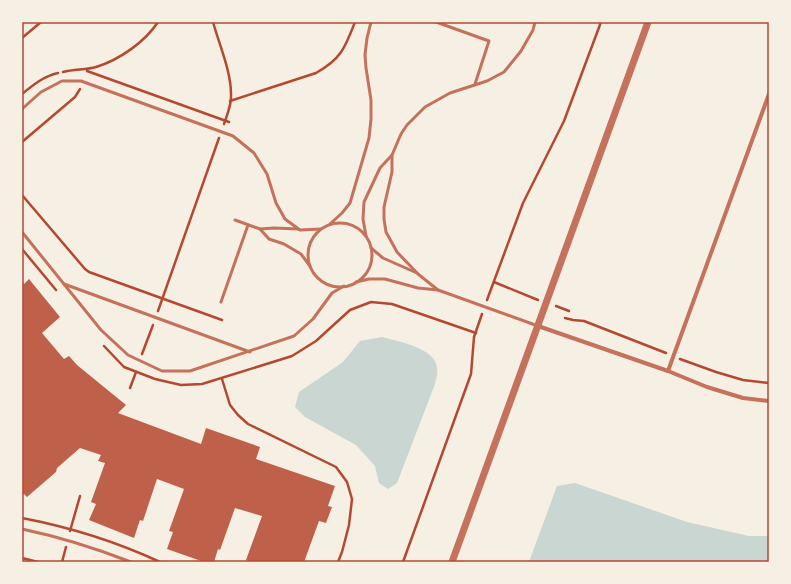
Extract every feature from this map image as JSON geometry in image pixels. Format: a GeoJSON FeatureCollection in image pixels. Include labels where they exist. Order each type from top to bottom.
{"type":"FeatureCollection","features":[{"type":"Feature","properties":{"kind":"street"},"geometry":{"type":"LineString","coordinates":[[452,562],[648,22]]}},
{"type":"Feature","properties":{"kind":"street"},"geometry":{"type":"LineString","coordinates":[[668,371],[769,94]]}},
{"type":"Feature","properties":{"kind":"street"},"geometry":{"type":"LineString","coordinates":[[538,326],[668,371],[707,387],[743,398],[769,401]]}},
{"type":"Feature","properties":{"kind":"lane"},"geometry":{"type":"LineString","coordinates":[[310,267],[308,257],[309,246],[313,237],[342,213],[350,203],[369,138],[371,100],[365,55],[371,22]]}},
{"type":"Feature","properties":{"kind":"lane"},"geometry":{"type":"LineString","coordinates":[[436,22],[489,41],[474,84]]}},
{"type":"Feature","properties":{"kind":"lane"},"geometry":{"type":"LineString","coordinates":[[418,274],[383,258],[371,247],[367,238],[363,219],[364,202],[380,168],[392,155],[407,125],[425,107],[450,93],[487,81],[504,72],[521,51],[536,22]]}},
{"type":"Feature","properties":{"kind":"lane"},"geometry":{"type":"LineString","coordinates":[[22,109],[41,92],[62,81],[83,82],[233,136],[254,153],[267,174],[276,203],[286,219],[300,230]]}},
{"type":"Feature","properties":{"kind":"lane"},"geometry":{"type":"LineString","coordinates":[[392,155],[392,172],[384,206],[386,232],[396,252],[418,274],[438,290]]}},
{"type":"Feature","properties":{"kind":"lane"},"geometry":{"type":"LineString","coordinates":[[235,220],[260,229],[321,229]]}},
{"type":"Feature","properties":{"kind":"lane"},"geometry":{"type":"LineString","coordinates":[[330,224],[340,223],[350,225],[360,230],[367,238]]}},
{"type":"Feature","properties":{"kind":"lane"},"geometry":{"type":"LineString","coordinates":[[221,302],[248,225]]}},
{"type":"Feature","properties":{"kind":"lane"},"geometry":{"type":"LineString","coordinates":[[260,229],[269,239],[284,244],[300,254],[316,276],[324,282],[334,286],[344,286],[369,279],[385,279],[418,288],[438,290],[538,326]]}},
{"type":"Feature","properties":{"kind":"lane"},"geometry":{"type":"LineString","coordinates":[[22,232],[101,330],[128,356],[162,371],[190,371],[294,336],[313,319],[332,294],[344,286]]}},
{"type":"Feature","properties":{"kind":"lane"},"geometry":{"type":"LineString","coordinates":[[354,283],[363,277],[369,268],[371,247]]}},
{"type":"Feature","properties":{"kind":"lane"},"geometry":{"type":"LineString","coordinates":[[63,284],[250,352]]}},
{"type":"Feature","properties":{"kind":"lane"},"geometry":{"type":"LineString","coordinates":[[22,529],[87,545],[131,562]]}},
{"type":"Feature","properties":{"kind":"path"},"geometry":{"type":"LineString","coordinates":[[22,38],[41,22]]}},
{"type":"Feature","properties":{"kind":"path"},"geometry":{"type":"LineString","coordinates":[[22,94],[34,84],[50,75],[71,70],[96,67],[120,56],[139,44],[158,22]]}},
{"type":"Feature","properties":{"kind":"path"},"geometry":{"type":"LineString","coordinates":[[130,388],[221,132],[227,121],[232,95],[228,74],[213,22]]}},
{"type":"Feature","properties":{"kind":"path"},"geometry":{"type":"LineString","coordinates":[[230,101],[316,73],[338,56],[346,45],[355,22]]}},
{"type":"Feature","properties":{"kind":"path"},"geometry":{"type":"LineString","coordinates":[[403,562],[471,374],[474,337],[494,282],[523,203],[564,121],[600,22]]}},
{"type":"Feature","properties":{"kind":"path"},"geometry":{"type":"LineString","coordinates":[[22,142],[75,97],[79,92],[88,68]]}},
{"type":"Feature","properties":{"kind":"path"},"geometry":{"type":"LineString","coordinates":[[87,72],[227,121]]}},
{"type":"Feature","properties":{"kind":"path"},"geometry":{"type":"LineString","coordinates":[[22,195],[85,270],[222,320]]}},
{"type":"Feature","properties":{"kind":"path"},"geometry":{"type":"LineString","coordinates":[[22,249],[58,292]]}},
{"type":"Feature","properties":{"kind":"path"},"geometry":{"type":"LineString","coordinates":[[494,282],[546,303],[568,310]]}},
{"type":"Feature","properties":{"kind":"path"},"geometry":{"type":"LineString","coordinates":[[101,343],[124,367],[155,379],[181,385],[202,384],[292,356],[316,341],[350,310],[371,302],[392,304],[476,333]]}},
{"type":"Feature","properties":{"kind":"path"},"geometry":{"type":"LineString","coordinates":[[222,378],[230,405],[248,424],[336,467],[346,482],[352,499],[349,525],[338,562]]}},
{"type":"Feature","properties":{"kind":"path"},"geometry":{"type":"LineString","coordinates":[[62,562],[80,496]]}},
{"type":"Feature","properties":{"kind":"path"},"geometry":{"type":"LineString","coordinates":[[22,558],[38,562]]}},
{"type":"Feature","properties":{"kind":"shaded area"},"geometry":{"type":"Polygon","coordinates":[[[382,337],[406,343],[423,350],[435,361],[437,370],[435,384],[397,483],[388,489],[379,483],[375,466],[356,445],[305,417],[295,407],[299,392],[343,362],[360,341],[382,337]]]}},
{"type":"Feature","properties":{"kind":"shaded area"},"geometry":{"type":"Polygon","coordinates":[[[575,483],[687,522],[749,536],[769,536],[769,562],[529,562],[557,486],[575,483]]]}},
{"type":"Feature","properties":{"kind":"building"},"geometry":{"type":"Polygon","coordinates":[[[29,279],[60,317],[42,333],[64,359],[69,356],[77,365],[126,405],[118,413],[201,444],[206,428],[260,447],[256,459],[335,486],[328,506],[332,507],[326,523],[319,521],[304,562],[251,562],[246,560],[262,516],[235,508],[220,550],[218,549],[214,562],[204,562],[167,549],[173,532],[169,531],[184,489],[157,479],[143,521],[140,520],[134,538],[89,520],[96,504],[91,502],[105,463],[98,461],[101,455],[80,448],[57,468],[56,472],[27,497],[24,494],[22,495],[22,281],[24,284],[29,279]]]}}]}
